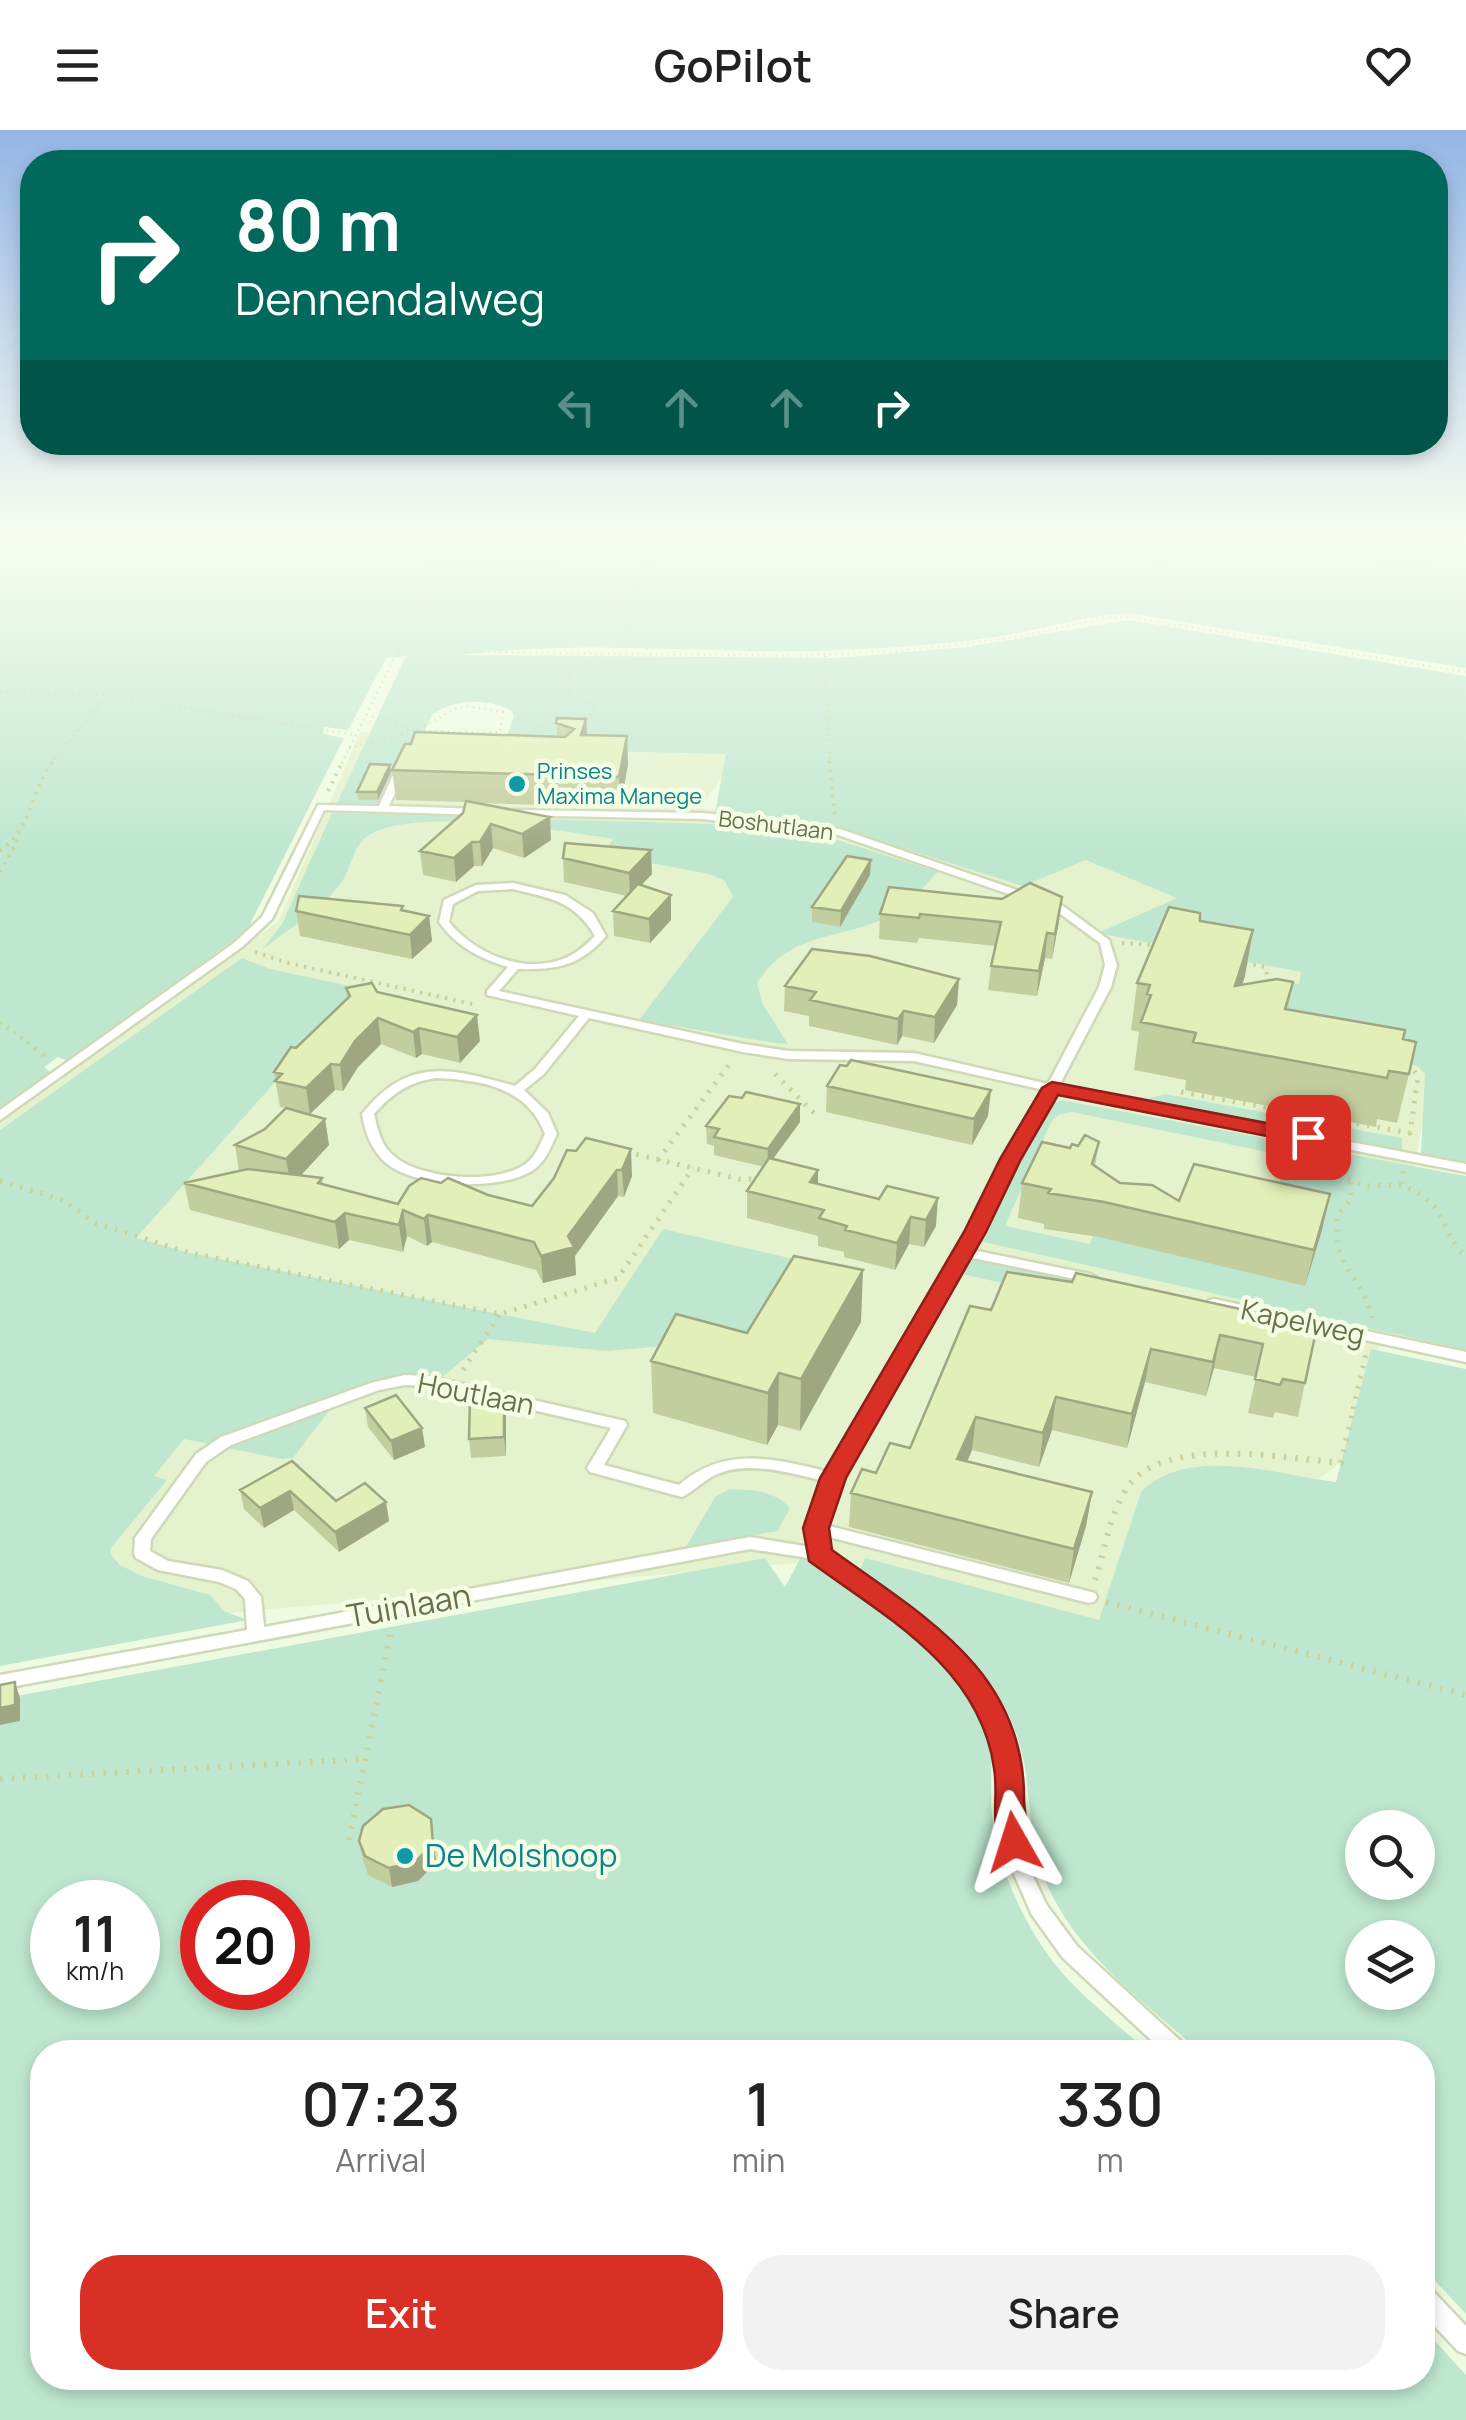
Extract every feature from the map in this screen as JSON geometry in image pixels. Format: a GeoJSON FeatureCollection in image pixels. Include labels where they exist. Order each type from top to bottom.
{"type":"FeatureCollection","features":[{"type":"Feature","properties":{"kind":"lane"},"geometry":{"type":"LineString","coordinates":[[383,809],[408,754]]}},
{"type":"Feature","properties":{"kind":"lane","name":"Boshutlaan"},"geometry":{"type":"LineString","coordinates":[[321,807],[703,816],[840,832],[1059,908],[1105,942]]}},
{"type":"Feature","properties":{"kind":"lane"},"geometry":{"type":"LineString","coordinates":[[0,1116],[238,946],[268,919],[321,807]]}},
{"type":"Feature","properties":{"kind":"lane"},"geometry":{"type":"LineString","coordinates":[[516,966],[478,954],[456,939],[444,922],[448,902],[476,888],[512,886],[561,897],[589,915],[601,936],[582,957],[553,967],[516,966],[492,993],[789,1055],[914,1057],[1052,1088],[1466,1168]]}},
{"type":"Feature","properties":{"kind":"lane"},"geometry":{"type":"LineString","coordinates":[[1105,942],[1111,964],[1105,987],[963,1252],[833,1478],[816,1528],[819,1554],[958,1661],[984,1695],[1009,1768],[1008,1819],[1020,1866],[1039,1909],[1070,1952],[1165,2040]]}},
{"type":"Feature","properties":{"kind":"lane"},"geometry":{"type":"LineString","coordinates":[[517,1090],[539,1072],[586,1014]]}},
{"type":"Feature","properties":{"kind":"lane"},"geometry":{"type":"LineString","coordinates":[[420,1074],[464,1076],[517,1090],[544,1116],[550,1134],[535,1164],[504,1180],[442,1178],[399,1167],[372,1141],[368,1114],[384,1091],[420,1074]]}},
{"type":"Feature","properties":{"kind":"lane"},"geometry":{"type":"LineString","coordinates":[[963,1252],[1099,1280]]}},
{"type":"Feature","properties":{"kind":"lane","name":"Kapelweg"},"geometry":{"type":"LineString","coordinates":[[1196,1300],[1466,1357]]}},
{"type":"Feature","properties":{"kind":"lane","name":"Houtlaan"},"geometry":{"type":"LineString","coordinates":[[256,1635],[252,1597],[242,1585],[222,1576],[164,1566],[142,1554],[143,1538],[201,1458],[226,1441],[376,1386],[406,1380],[452,1386],[620,1425],[595,1468],[682,1491],[711,1467],[746,1462],[833,1478]]}},
{"type":"Feature","properties":{"kind":"lane"},"geometry":{"type":"LineString","coordinates":[[816,1528],[1089,1597]]}},
{"type":"Feature","properties":{"kind":"lane","name":"Tuinlaan"},"geometry":{"type":"LineString","coordinates":[[0,1682],[750,1544],[819,1554]]}},
{"type":"Feature","properties":{"kind":"lane"},"geometry":{"type":"LineString","coordinates":[[1435,2310],[1466,2343]]}},
{"type":"Feature","properties":{"kind":"path"},"geometry":{"type":"LineString","coordinates":[[321,807],[398,652],[400,640]]}},
{"type":"Feature","properties":{"kind":"path"},"geometry":{"type":"LineString","coordinates":[[640,640],[651,654]]}},
{"type":"Feature","properties":{"kind":"path"},"geometry":{"type":"LineString","coordinates":[[398,652],[825,654],[901,651],[994,640]]}},
{"type":"Feature","properties":{"kind":"path"},"geometry":{"type":"LineString","coordinates":[[1267,640],[1466,672]]}},
{"type":"Feature","properties":{"kind":"path"},"geometry":{"type":"LineString","coordinates":[[524,744],[530,730],[581,719],[594,712],[594,706],[569,694],[570,671],[604,654]]}},
{"type":"Feature","properties":{"kind":"path"},"geometry":{"type":"LineString","coordinates":[[825,654],[831,799],[840,832]]}},
{"type":"Feature","properties":{"kind":"path"},"geometry":{"type":"LineString","coordinates":[[0,692],[108,695],[356,735]]}},
{"type":"Feature","properties":{"kind":"path"},"geometry":{"type":"LineString","coordinates":[[0,872],[30,824],[44,774],[108,695]]}},
{"type":"Feature","properties":{"kind":"path"},"geometry":{"type":"LineString","coordinates":[[349,748],[416,731],[500,732],[504,719],[503,712],[496,709],[467,706],[454,708],[416,731],[367,715]]}},
{"type":"Feature","properties":{"kind":"path"},"geometry":{"type":"LineString","coordinates":[[0,851],[20,838]]}},
{"type":"Feature","properties":{"kind":"path"},"geometry":{"type":"LineString","coordinates":[[1105,942],[1170,948]]}},
{"type":"Feature","properties":{"kind":"path"},"geometry":{"type":"LineString","coordinates":[[238,946],[288,964],[479,1006]]}},
{"type":"Feature","properties":{"kind":"path"},"geometry":{"type":"LineString","coordinates":[[1236,961],[1266,967],[1269,990]]}},
{"type":"Feature","properties":{"kind":"path"},"geometry":{"type":"LineString","coordinates":[[0,1022],[30,1048],[67,1070]]}},
{"type":"Feature","properties":{"kind":"path"},"geometry":{"type":"LineString","coordinates":[[658,1160],[743,1048]]}},
{"type":"Feature","properties":{"kind":"path"},"geometry":{"type":"LineString","coordinates":[[1178,1092],[1410,1133],[1418,1076],[1411,1067],[1398,1064]]}},
{"type":"Feature","properties":{"kind":"path"},"geometry":{"type":"LineString","coordinates":[[1276,1131],[1270,1163],[1322,1169],[1350,1182],[1384,1188],[1402,1186],[1441,1207],[1452,1244],[1466,1258]]}},
{"type":"Feature","properties":{"kind":"path"},"geometry":{"type":"LineString","coordinates":[[622,1152],[739,1179],[762,1179]]}},
{"type":"Feature","properties":{"kind":"path"},"geometry":{"type":"LineString","coordinates":[[1402,1186],[1406,1156]]}},
{"type":"Feature","properties":{"kind":"path"},"geometry":{"type":"LineString","coordinates":[[0,1181],[62,1200],[94,1223],[190,1254],[500,1314],[618,1278],[693,1168]]}},
{"type":"Feature","properties":{"kind":"path"},"geometry":{"type":"LineString","coordinates":[[1350,1182],[1351,1200],[1337,1216],[1337,1243],[1344,1263],[1365,1288],[1370,1303],[1370,1336],[1341,1464],[1219,1452],[1143,1470],[1130,1484],[1089,1597],[1466,1695]]}},
{"type":"Feature","properties":{"kind":"path"},"geometry":{"type":"LineString","coordinates":[[452,1386],[500,1314]]}},
{"type":"Feature","properties":{"kind":"path"},"geometry":{"type":"LineString","coordinates":[[349,1840],[396,1609]]}},
{"type":"Feature","properties":{"kind":"path"},"geometry":{"type":"LineString","coordinates":[[0,1779],[366,1759]]}},
{"type":"Feature","properties":{"kind":"shaded area"},"geometry":{"type":"Polygon","coordinates":[[[0,640],[975,640],[796,651],[557,648],[464,655],[836,658],[1009,640],[1249,640],[1466,676],[1466,1163],[1421,1154],[1425,1074],[1417,1066],[1393,1061],[1280,1013],[1279,981],[1299,984],[1301,972],[1098,933],[1177,898],[1086,860],[1023,886],[849,831],[754,814],[715,813],[726,754],[437,747],[506,737],[514,717],[512,711],[482,702],[450,705],[432,715],[390,804],[337,803],[406,656],[386,658],[348,730],[325,727],[323,734],[344,738],[247,930],[68,1061],[58,1057],[44,1067],[51,1073],[0,1107],[0,640]]]}},
{"type":"Feature","properties":{"kind":"shaded area"},"geometry":{"type":"Polygon","coordinates":[[[1293,640],[1466,640],[1466,668],[1293,640]]]}},
{"type":"Feature","properties":{"kind":"shaded area"},"geometry":{"type":"Polygon","coordinates":[[[360,732],[746,747],[699,808],[1092,851],[1438,1044],[1359,1448],[1115,1636],[819,1561],[22,1631],[0,1225],[0,1117],[279,921],[360,732]]]}},
{"type":"Feature","properties":{"kind":"shaded area"},"geometry":{"type":"Polygon","coordinates":[[[332,813],[750,825],[841,841],[938,872],[892,915],[801,945],[770,966],[757,983],[763,1005],[788,1044],[775,1043],[639,1020],[733,897],[725,881],[710,874],[601,854],[614,839],[484,823],[412,823],[384,829],[364,839],[343,880],[326,900],[262,950],[282,924],[332,813]]]}},
{"type":"Feature","properties":{"kind":"shaded area"},"geometry":{"type":"Polygon","coordinates":[[[242,958],[270,969],[359,988],[136,1238],[190,1253],[595,1333],[663,1229],[798,1260],[745,1339],[606,1351],[488,1339],[433,1385],[393,1385],[332,1407],[293,1458],[184,1439],[154,1476],[167,1480],[110,1554],[120,1565],[142,1576],[210,1595],[224,1611],[248,1620],[0,1666],[0,1130],[242,958]]]}},
{"type":"Feature","properties":{"kind":"shaded area"},"geometry":{"type":"Polygon","coordinates":[[[1165,1094],[1402,1138],[1402,1151],[1146,1099],[1165,1094]]]}},
{"type":"Feature","properties":{"kind":"shaded area"},"geometry":{"type":"Polygon","coordinates":[[[1061,1100],[1466,1176],[1466,1350],[970,1239],[1029,1117],[1037,1109],[1061,1100]],[[1072,1112],[1058,1115],[1051,1122],[1005,1226],[1090,1244],[1109,1194],[1273,1227],[1286,1202],[1280,1181],[1282,1155],[1072,1112]]]}},
{"type":"Feature","properties":{"kind":"shaded area"},"geometry":{"type":"Polygon","coordinates":[[[966,1254],[1186,1302],[1162,1318],[957,1273],[966,1254]]]}},
{"type":"Feature","properties":{"kind":"shaded area"},"geometry":{"type":"Polygon","coordinates":[[[1371,1349],[1466,1369],[1466,2314],[1435,2281],[1435,2040],[1186,2040],[1101,1963],[1054,1899],[1037,1853],[1018,1739],[988,1679],[944,1631],[860,1570],[865,1558],[1099,1620],[1141,1492],[1184,1469],[1235,1466],[1336,1482],[1371,1349]]]}},
{"type":"Feature","properties":{"kind":"shaded area"},"geometry":{"type":"Polygon","coordinates":[[[730,1489],[763,1492],[784,1502],[790,1508],[778,1531],[686,1547],[715,1497],[730,1489]]]}},
{"type":"Feature","properties":{"kind":"shaded area"},"geometry":{"type":"Polygon","coordinates":[[[801,1557],[903,1627],[969,1693],[987,1729],[995,1835],[1022,1912],[1064,1975],[1134,2040],[30,2040],[30,2390],[1435,2390],[1435,2341],[1466,2375],[1466,2420],[0,2420],[0,1699],[765,1558],[785,1587],[801,1557]]]}},
{"type":"Feature","properties":{"kind":"building"},"geometry":{"type":"Polygon","coordinates":[[[557,718],[586,719],[581,735],[627,736],[619,777],[392,770],[415,732],[565,737],[574,729],[556,723],[557,718]]]}},
{"type":"Feature","properties":{"kind":"building"},"geometry":{"type":"Polygon","coordinates":[[[370,764],[390,765],[377,792],[357,792],[370,764]]]}},
{"type":"Feature","properties":{"kind":"building"},"geometry":{"type":"Polygon","coordinates":[[[466,801],[550,817],[522,834],[491,824],[480,842],[472,842],[454,858],[420,851],[463,813],[466,801]]]}},
{"type":"Feature","properties":{"kind":"building"},"geometry":{"type":"Polygon","coordinates":[[[565,843],[651,850],[629,873],[563,858],[565,843]]]}},
{"type":"Feature","properties":{"kind":"building"},"geometry":{"type":"Polygon","coordinates":[[[847,856],[871,860],[841,911],[812,907],[847,856]]]}},
{"type":"Feature","properties":{"kind":"building"},"geometry":{"type":"Polygon","coordinates":[[[1030,883],[1062,897],[1055,934],[1047,933],[1039,971],[991,966],[1001,922],[880,914],[889,887],[1002,899],[1030,883]]]}},
{"type":"Feature","properties":{"kind":"building"},"geometry":{"type":"Polygon","coordinates":[[[638,884],[671,895],[649,919],[613,911],[638,884]]]}},
{"type":"Feature","properties":{"kind":"building"},"geometry":{"type":"Polygon","coordinates":[[[299,896],[403,906],[401,910],[429,916],[410,935],[296,911],[299,896]]]}},
{"type":"Feature","properties":{"kind":"building"},"geometry":{"type":"Polygon","coordinates":[[[1169,907],[1200,913],[1200,921],[1253,930],[1235,986],[1277,979],[1293,982],[1285,1009],[1405,1030],[1403,1039],[1416,1042],[1409,1074],[1389,1071],[1387,1078],[1193,1042],[1196,1033],[1141,1022],[1151,995],[1147,994],[1150,985],[1137,983],[1169,907]]]}},
{"type":"Feature","properties":{"kind":"building"},"geometry":{"type":"Polygon","coordinates":[[[812,949],[870,956],[959,979],[935,1017],[904,1011],[898,1019],[810,1000],[816,992],[785,986],[812,949]]]}},
{"type":"Feature","properties":{"kind":"building"},"geometry":{"type":"Polygon","coordinates":[[[372,983],[377,992],[477,1015],[457,1037],[419,1028],[413,1032],[378,1018],[355,1041],[340,1065],[331,1064],[306,1088],[275,1081],[282,1074],[274,1072],[291,1047],[296,1048],[350,996],[346,988],[372,983]]]}},
{"type":"Feature","properties":{"kind":"building"},"geometry":{"type":"Polygon","coordinates":[[[851,1060],[991,1090],[974,1119],[827,1086],[840,1065],[847,1066],[851,1060]]]}},
{"type":"Feature","properties":{"kind":"building"},"geometry":{"type":"Polygon","coordinates":[[[746,1092],[800,1104],[768,1149],[714,1137],[719,1129],[706,1126],[729,1096],[742,1098],[746,1092]]]}},
{"type":"Feature","properties":{"kind":"building"},"geometry":{"type":"Polygon","coordinates":[[[286,1108],[325,1119],[286,1159],[235,1145],[265,1129],[286,1108]]]}},
{"type":"Feature","properties":{"kind":"building"},"geometry":{"type":"Polygon","coordinates":[[[1085,1135],[1099,1142],[1092,1164],[1120,1183],[1152,1185],[1179,1201],[1194,1164],[1330,1194],[1314,1250],[1048,1193],[1051,1189],[1022,1183],[1042,1142],[1070,1148],[1072,1144],[1078,1146],[1085,1135]]]}},
{"type":"Feature","properties":{"kind":"building"},"geometry":{"type":"Polygon","coordinates":[[[586,1138],[631,1149],[622,1170],[617,1170],[568,1236],[574,1247],[541,1256],[534,1242],[428,1215],[424,1219],[403,1210],[399,1225],[345,1213],[335,1222],[184,1183],[248,1169],[322,1178],[318,1183],[398,1204],[409,1186],[421,1178],[441,1183],[448,1178],[488,1195],[532,1206],[554,1178],[567,1150],[576,1151],[586,1138]]]}},
{"type":"Feature","properties":{"kind":"building"},"geometry":{"type":"Polygon","coordinates":[[[769,1158],[818,1170],[810,1182],[879,1199],[887,1186],[938,1198],[926,1220],[911,1217],[897,1243],[845,1230],[847,1226],[819,1218],[824,1210],[747,1191],[769,1158]]]}},
{"type":"Feature","properties":{"kind":"building"},"geometry":{"type":"Polygon","coordinates":[[[794,1256],[863,1270],[801,1379],[779,1373],[768,1393],[651,1361],[676,1314],[747,1333],[794,1256]]]}},
{"type":"Feature","properties":{"kind":"building"},"geometry":{"type":"Polygon","coordinates":[[[1007,1272],[1072,1282],[1076,1273],[1295,1321],[1293,1331],[1315,1336],[1305,1383],[1283,1379],[1280,1385],[1255,1379],[1263,1344],[1220,1335],[1213,1362],[1151,1349],[1132,1414],[1056,1397],[1043,1433],[976,1417],[957,1459],[1092,1492],[1074,1549],[851,1493],[862,1469],[876,1473],[890,1443],[910,1448],[970,1306],[991,1310],[1007,1272]]]}},
{"type":"Feature","properties":{"kind":"building"},"geometry":{"type":"Polygon","coordinates":[[[396,1395],[422,1428],[391,1441],[365,1408],[396,1395]]]}},
{"type":"Feature","properties":{"kind":"building"},"geometry":{"type":"Polygon","coordinates":[[[504,1397],[504,1437],[469,1439],[470,1399],[504,1397]]]}},
{"type":"Feature","properties":{"kind":"building"},"geometry":{"type":"Polygon","coordinates":[[[292,1461],[336,1501],[365,1483],[386,1502],[335,1532],[290,1491],[260,1508],[240,1490],[292,1461]]]}},
{"type":"Feature","properties":{"kind":"building"},"geometry":{"type":"Polygon","coordinates":[[[15,1682],[15,1705],[0,1708],[0,1685],[15,1682]]]}},
{"type":"Feature","properties":{"kind":"building"},"geometry":{"type":"Polygon","coordinates":[[[409,1805],[431,1819],[433,1844],[415,1862],[389,1868],[365,1856],[359,1841],[363,1826],[383,1809],[409,1805]]]}},
{"type":"Feature","properties":{"kind":"place","name":"Prinses Maxima Manege"},"geometry":{"type":"Point","coordinates":[517,784]}},
{"type":"Feature","properties":{"kind":"place","name":"De Molshoop"},"geometry":{"type":"Point","coordinates":[405,1856]}},
{"type":"Feature","properties":{"kind":"route"},"geometry":{"type":"LineString","coordinates":[[1014,1842],[1008,1819],[1009,1768],[984,1695],[958,1661],[819,1554],[816,1528],[833,1478],[975,1232],[1052,1088],[1308,1137]]}}]}
